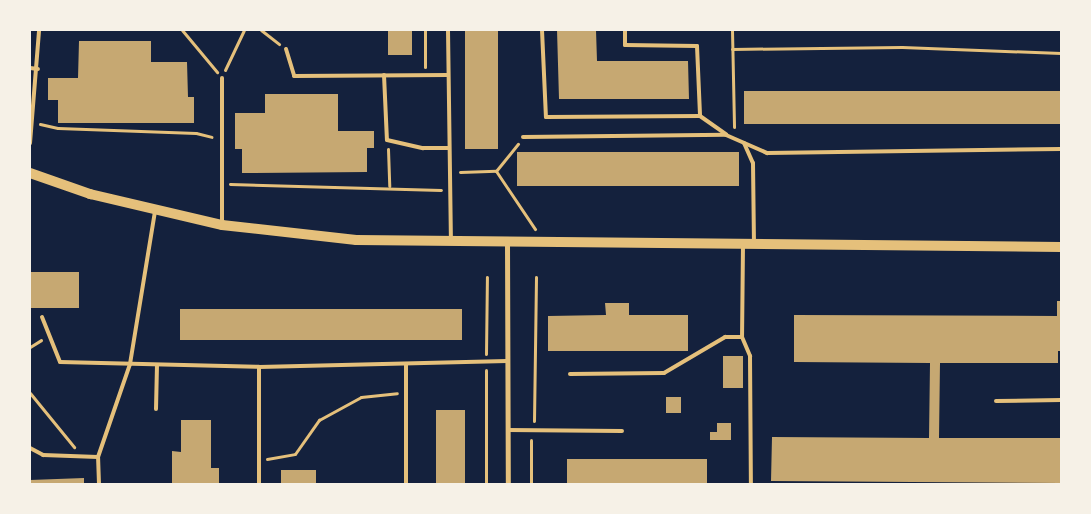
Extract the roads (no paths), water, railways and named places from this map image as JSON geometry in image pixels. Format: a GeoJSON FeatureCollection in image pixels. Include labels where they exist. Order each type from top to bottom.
{"type":"FeatureCollection","features":[{"type":"Feature","properties":{"kind":"main road"},"geometry":{"type":"LineString","coordinates":[[30,173],[155,211],[222,225],[280,234],[356,240],[507,243],[1061,247]]}},
{"type":"Feature","properties":{"kind":"street"},"geometry":{"type":"LineString","coordinates":[[507,243],[508,484]]}},
{"type":"Feature","properties":{"kind":"lane"},"geometry":{"type":"LineString","coordinates":[[30,143],[38,69],[39,30]]}},
{"type":"Feature","properties":{"kind":"lane"},"geometry":{"type":"LineString","coordinates":[[448,30],[451,242]]}},
{"type":"Feature","properties":{"kind":"lane"},"geometry":{"type":"LineString","coordinates":[[542,30],[546,117],[700,116],[726,134],[767,153],[1061,149]]}},
{"type":"Feature","properties":{"kind":"lane"},"geometry":{"type":"LineString","coordinates":[[625,30],[625,45],[697,46],[700,116]]}},
{"type":"Feature","properties":{"kind":"lane"},"geometry":{"type":"LineString","coordinates":[[286,49],[294,76],[448,75]]}},
{"type":"Feature","properties":{"kind":"lane"},"geometry":{"type":"LineString","coordinates":[[30,68],[38,69]]}},
{"type":"Feature","properties":{"kind":"lane"},"geometry":{"type":"LineString","coordinates":[[384,75],[387,140],[423,148],[449,148]]}},
{"type":"Feature","properties":{"kind":"lane"},"geometry":{"type":"LineString","coordinates":[[222,78],[222,225]]}},
{"type":"Feature","properties":{"kind":"lane"},"geometry":{"type":"LineString","coordinates":[[523,138],[726,134]]}},
{"type":"Feature","properties":{"kind":"lane"},"geometry":{"type":"LineString","coordinates":[[744,143],[753,163],[754,244]]}},
{"type":"Feature","properties":{"kind":"lane"},"geometry":{"type":"LineString","coordinates":[[99,484],[98,457],[130,364],[155,211]]}},
{"type":"Feature","properties":{"kind":"lane"},"geometry":{"type":"LineString","coordinates":[[743,244],[742,337],[750,356],[751,484]]}},
{"type":"Feature","properties":{"kind":"lane"},"geometry":{"type":"LineString","coordinates":[[42,317],[60,362],[259,367],[507,361]]}},
{"type":"Feature","properties":{"kind":"lane"},"geometry":{"type":"LineString","coordinates":[[570,374],[664,373],[725,337],[742,337]]}},
{"type":"Feature","properties":{"kind":"lane"},"geometry":{"type":"LineString","coordinates":[[406,364],[406,484]]}},
{"type":"Feature","properties":{"kind":"lane"},"geometry":{"type":"LineString","coordinates":[[156,409],[157,365]]}},
{"type":"Feature","properties":{"kind":"lane"},"geometry":{"type":"LineString","coordinates":[[259,367],[260,484]]}},
{"type":"Feature","properties":{"kind":"lane"},"geometry":{"type":"LineString","coordinates":[[996,401],[1061,400]]}},
{"type":"Feature","properties":{"kind":"lane"},"geometry":{"type":"LineString","coordinates":[[508,430],[622,431]]}},
{"type":"Feature","properties":{"kind":"lane"},"geometry":{"type":"LineString","coordinates":[[30,448],[43,455],[98,457]]}}]}
